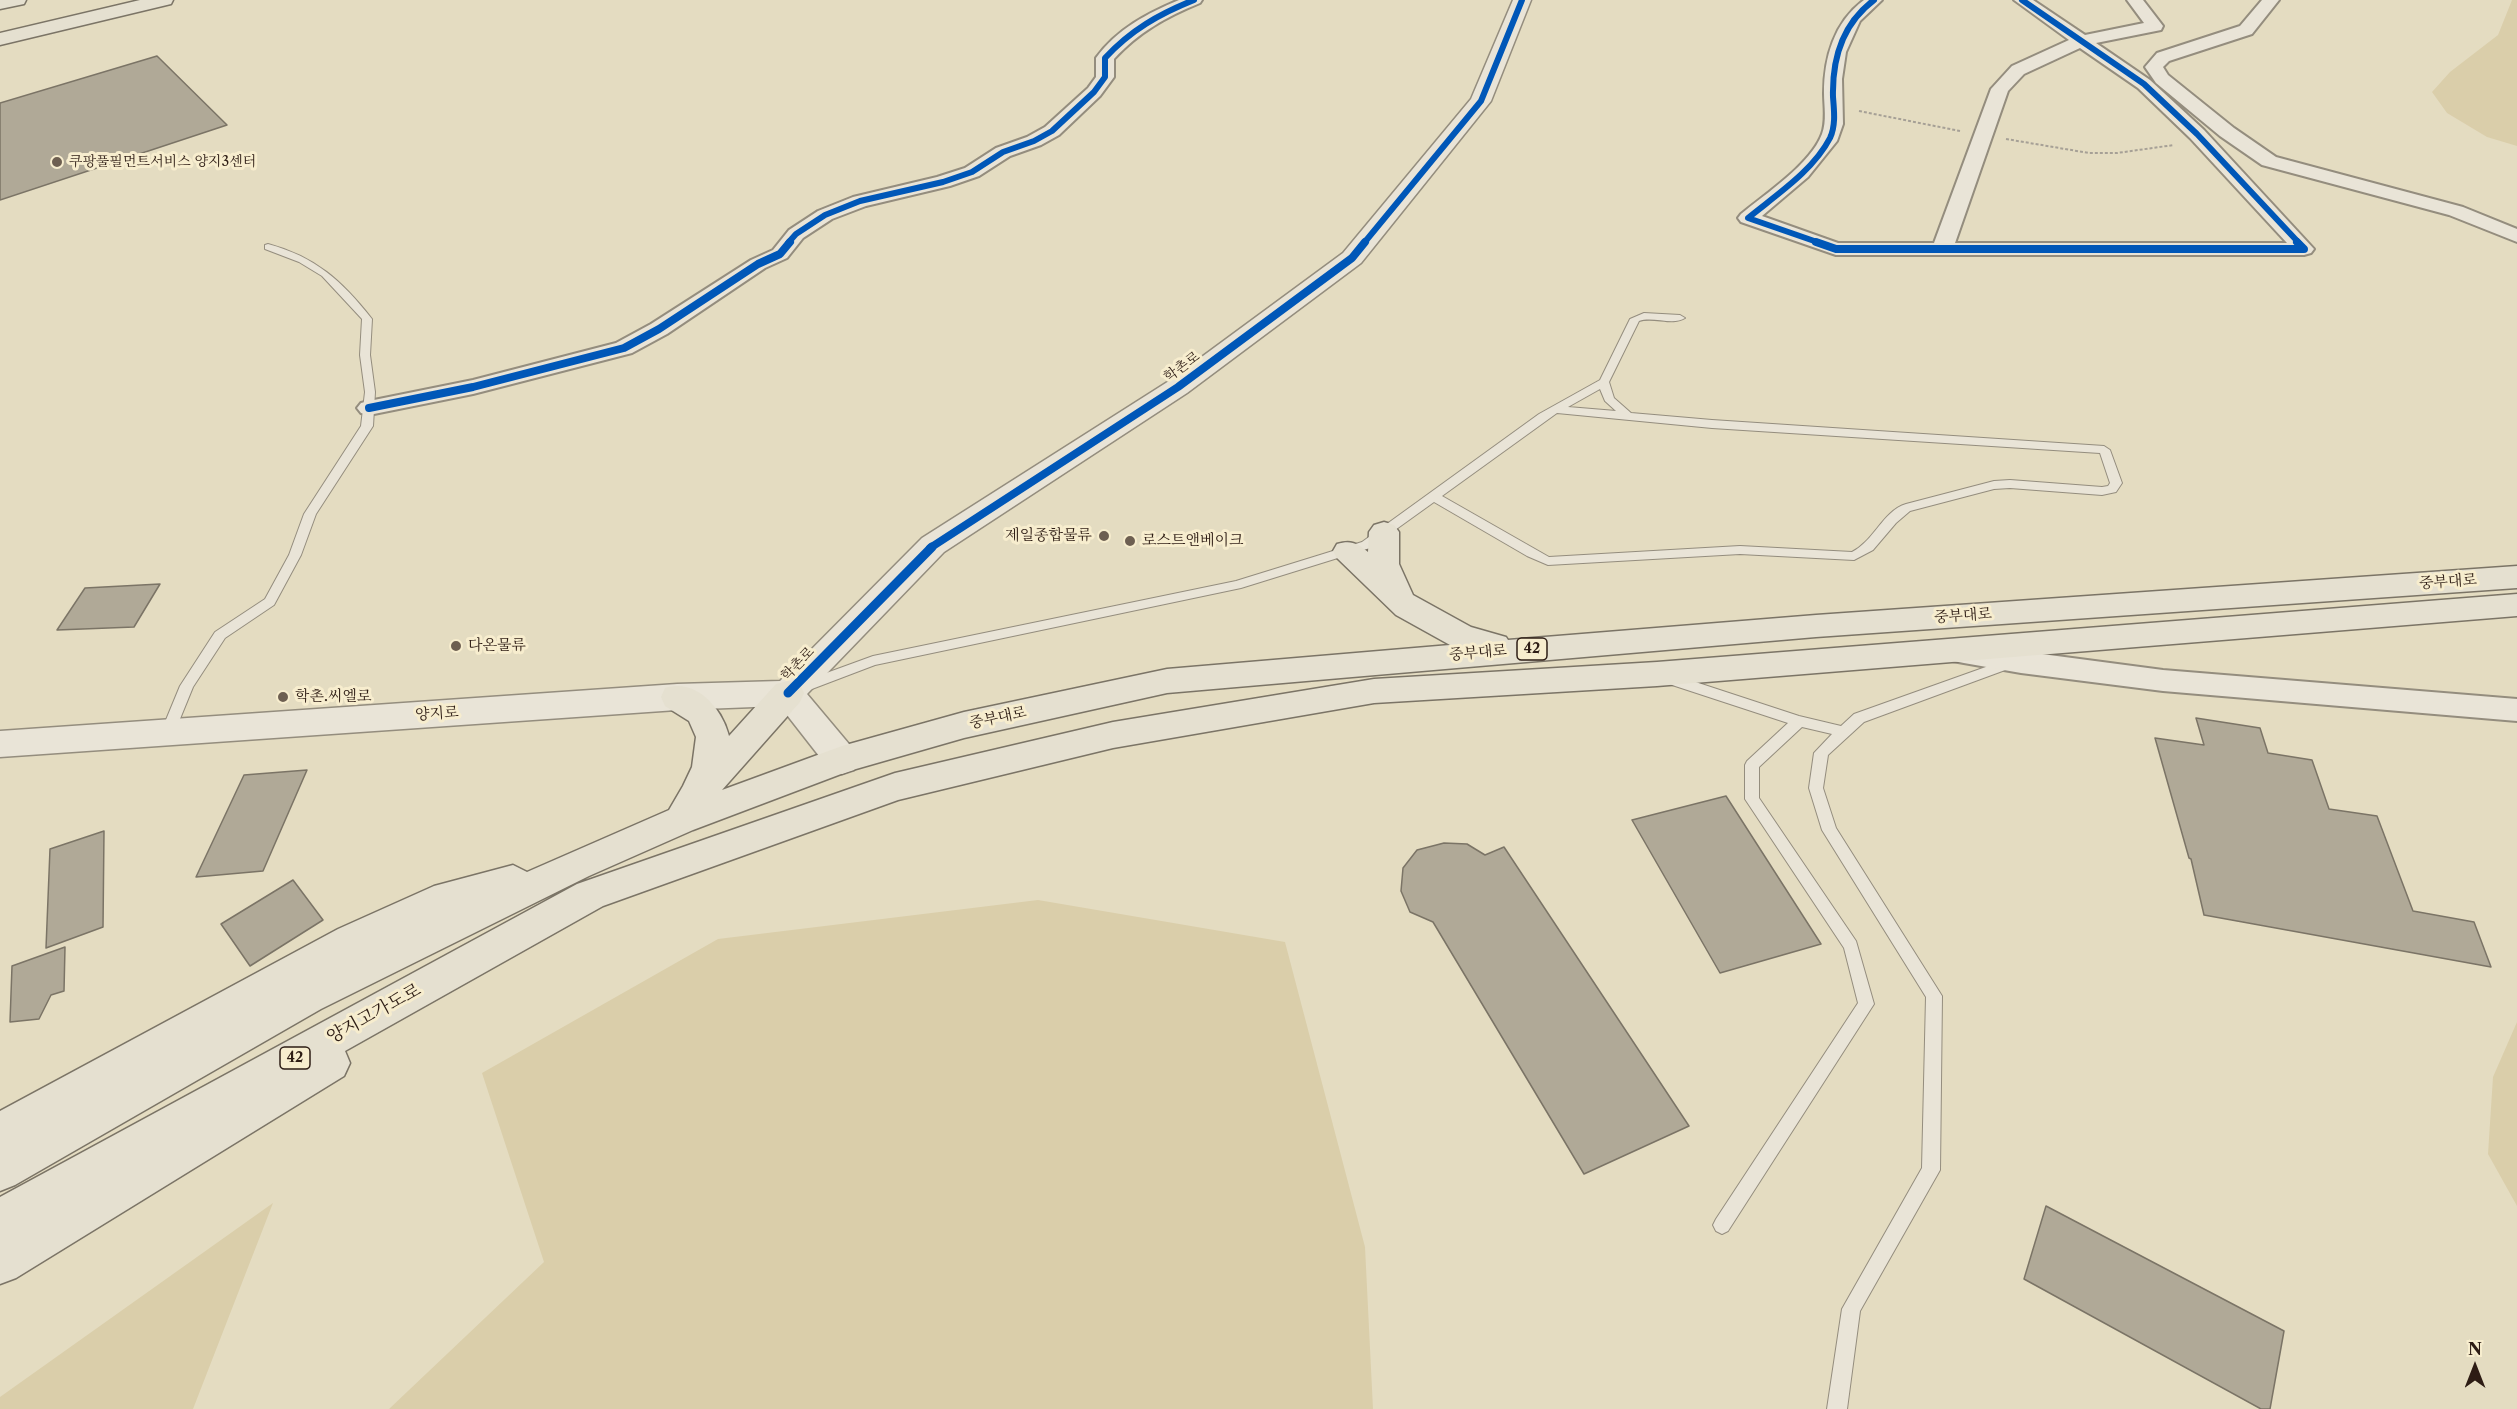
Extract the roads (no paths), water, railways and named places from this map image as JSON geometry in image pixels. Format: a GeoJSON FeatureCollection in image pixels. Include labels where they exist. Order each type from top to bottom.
{"type":"FeatureCollection","features":[{"type":"Feature","properties":{"kind":"main road"},"geometry":{"type":"LineString","coordinates":[[0,3],[17,0]]}},
{"type":"Feature","properties":{"kind":"main road"},"geometry":{"type":"LineString","coordinates":[[0,39],[164,0]]}},
{"type":"Feature","properties":{"kind":"main road"},"geometry":{"type":"LineString","coordinates":[[1384,532],[1382,557],[1384,570],[1407,607]]}},
{"type":"Feature","properties":{"kind":"main road"},"geometry":{"type":"LineString","coordinates":[[1348,551],[1407,607],[1462,636],[1517,650]]}},
{"type":"Feature","properties":{"kind":"main road","name":"중부대로"},"geometry":{"type":"LineString","coordinates":[[583,880],[681,820],[842,759],[964,725],[1167,681],[1815,626],[2517,577]]}},
{"type":"Feature","properties":{"kind":"main road","name":"중부대로"},"geometry":{"type":"LineString","coordinates":[[583,880],[895,787],[1113,735],[1374,691],[1657,674],[2517,605]]}},
{"type":"Feature","properties":{"kind":"main road"},"geometry":{"type":"LineString","coordinates":[[681,820],[700,792],[788,693]]}},
{"type":"Feature","properties":{"kind":"main road"},"geometry":{"type":"LineString","coordinates":[[677,696],[702,713],[713,736],[710,763],[700,792]]}},
{"type":"Feature","properties":{"kind":"main road"},"geometry":{"type":"LineString","coordinates":[[0,1133],[372,931],[447,897],[583,880]]}},
{"type":"Feature","properties":{"kind":"main road"},"geometry":{"type":"LineString","coordinates":[[0,1262],[470,978],[583,880]]}},
{"type":"Feature","properties":{"kind":"main road","name":"42"},"geometry":{"type":"LineString","coordinates":[[0,1170],[307,997],[583,880]]}},
{"type":"Feature","properties":{"kind":"main road","name":"양지고가도로"},"geometry":{"type":"LineString","coordinates":[[0,1221],[583,880]]}},
{"type":"Feature","properties":{"kind":"street"},"geometry":{"type":"LineString","coordinates":[[369,408],[473,387],[624,348],[659,330],[758,264],[780,254],[796,234],[825,215],[860,201],[943,182],[972,172],[1004,152],[1034,141],[1052,131],[1099,85],[1105,77],[1105,58],[1122,38],[1140,23],[1194,0]]}},
{"type":"Feature","properties":{"kind":"street","name":"학촌로"},"geometry":{"type":"LineString","coordinates":[[788,693],[933,545],[1178,387],[1352,258],[1481,101],[1522,0]]}},
{"type":"Feature","properties":{"kind":"street"},"geometry":{"type":"LineString","coordinates":[[1874,0],[1859,9],[1844,32],[1835,56],[1834,107],[1829,140],[1801,172],[1748,218],[1836,249],[2304,249],[2200,138],[2144,84],[2022,0]]}},
{"type":"Feature","properties":{"kind":"street"},"geometry":{"type":"LineString","coordinates":[[1942,249],[2000,89],[2018,70],[2082,41],[2155,26],[2135,0]]}},
{"type":"Feature","properties":{"kind":"street"},"geometry":{"type":"LineString","coordinates":[[2271,0],[2246,30],[2163,57],[2154,67],[2162,79],[2227,132],[2269,161],[2456,211],[2517,236]]}},
{"type":"Feature","properties":{"kind":"street"},"geometry":{"type":"LineString","coordinates":[[2200,138],[2227,132]]}},
{"type":"Feature","properties":{"kind":"street"},"geometry":{"type":"LineString","coordinates":[[1938,650],[2011,663],[2120,676],[2517,710]]}},
{"type":"Feature","properties":{"kind":"street"},"geometry":{"type":"LineString","coordinates":[[788,693],[842,759]]}},
{"type":"Feature","properties":{"kind":"street","name":"양지로"},"geometry":{"type":"LineString","coordinates":[[0,744],[677,696],[788,693]]}},
{"type":"Feature","properties":{"kind":"lane"},"geometry":{"type":"LineString","coordinates":[[168,732],[187,686],[220,635],[270,603],[295,555],[310,514],[367,426],[369,392],[365,355],[367,319],[326,274],[302,260],[268,247]]}},
{"type":"Feature","properties":{"kind":"lane"},"geometry":{"type":"LineString","coordinates":[[788,693],[873,661],[1237,585],[1366,545],[1543,416],[1604,382],[1635,319],[1644,316],[1680,318]]}},
{"type":"Feature","properties":{"kind":"lane"},"geometry":{"type":"LineString","coordinates":[[1604,382],[1609,399],[1628,416]]}},
{"type":"Feature","properties":{"kind":"lane"},"geometry":{"type":"LineString","coordinates":[[1433,496],[1548,561],[1740,550],[1854,556],[1866,552],[1896,514],[1905,508],[1994,485],[2010,484],[2102,491],[2112,489],[2116,483],[2104,450],[1724,425],[1556,409]]}},
{"type":"Feature","properties":{"kind":"lane"},"geometry":{"type":"LineString","coordinates":[[1837,1409],[1851,1309],[1931,1170],[1934,996],[1829,830],[1816,788],[1821,753],[1859,718],[2011,663]]}},
{"type":"Feature","properties":{"kind":"lane"},"geometry":{"type":"LineString","coordinates":[[1657,674],[1799,721],[1844,732]]}},
{"type":"Feature","properties":{"kind":"lane"},"geometry":{"type":"LineString","coordinates":[[1722,1225],[1866,1004],[1851,946],[1752,799],[1752,765],[1799,721]]}},
{"type":"Feature","properties":{"kind":"place","name":"쿠팡풀필먼트서비스 양지3센터"},"geometry":{"type":"Point","coordinates":[57,162]}},
{"type":"Feature","properties":{"kind":"place","name":"제일종합물류"},"geometry":{"type":"Point","coordinates":[1104,536]}},
{"type":"Feature","properties":{"kind":"place","name":"로스트앤베이크"},"geometry":{"type":"Point","coordinates":[1130,541]}},
{"type":"Feature","properties":{"kind":"place","name":"다온물류"},"geometry":{"type":"Point","coordinates":[456,646]}},
{"type":"Feature","properties":{"kind":"place","name":"학촌.씨엘로"},"geometry":{"type":"Point","coordinates":[283,697]}}]}
